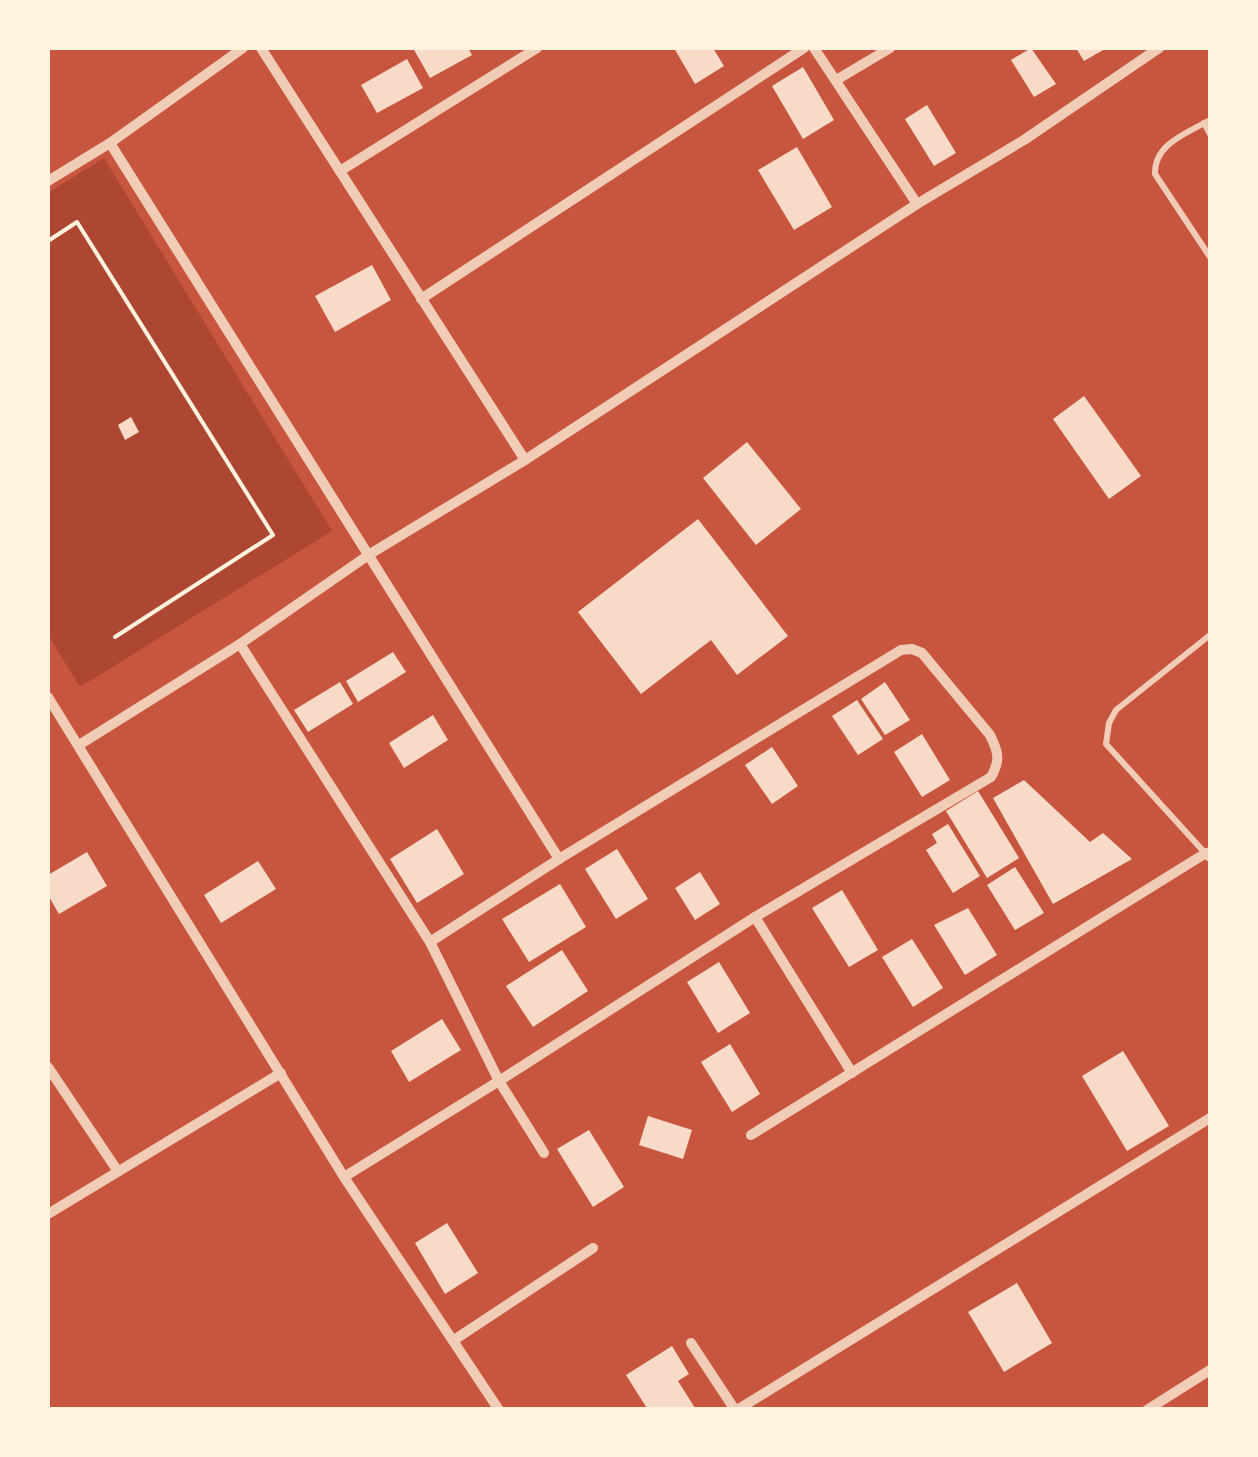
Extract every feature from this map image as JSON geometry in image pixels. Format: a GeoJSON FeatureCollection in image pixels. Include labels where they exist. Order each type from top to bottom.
{"type":"FeatureCollection","features":[{"type":"Feature","properties":{"kind":"street"},"geometry":{"type":"LineString","coordinates":[[48,181],[243,48]]}},
{"type":"Feature","properties":{"kind":"street"},"geometry":{"type":"LineString","coordinates":[[261,48],[525,460]]}},
{"type":"Feature","properties":{"kind":"street"},"geometry":{"type":"LineString","coordinates":[[340,171],[537,48]]}},
{"type":"Feature","properties":{"kind":"street"},"geometry":{"type":"LineString","coordinates":[[421,298],[804,48]]}},
{"type":"Feature","properties":{"kind":"street"},"geometry":{"type":"LineString","coordinates":[[814,48],[916,204]]}},
{"type":"Feature","properties":{"kind":"street"},"geometry":{"type":"LineString","coordinates":[[838,80],[890,48]]}},
{"type":"Feature","properties":{"kind":"street"},"geometry":{"type":"LineString","coordinates":[[79,746],[240,644],[370,554],[525,460],[916,204],[1024,140],[1159,48]]}},
{"type":"Feature","properties":{"kind":"street"},"geometry":{"type":"LineString","coordinates":[[110,142],[559,858]]}},
{"type":"Feature","properties":{"kind":"street"},"geometry":{"type":"LineString","coordinates":[[240,644],[430,942],[500,1082],[544,1152]]}},
{"type":"Feature","properties":{"kind":"street"},"geometry":{"type":"LineString","coordinates":[[344,1177],[500,1082],[755,916],[992,776],[999,763],[990,735],[922,654],[912,649],[901,650],[559,858],[430,942]]}},
{"type":"Feature","properties":{"kind":"street"},"geometry":{"type":"LineString","coordinates":[[48,697],[344,1177],[499,1410]]}},
{"type":"Feature","properties":{"kind":"street"},"geometry":{"type":"LineString","coordinates":[[751,1135],[1208,855]]}},
{"type":"Feature","properties":{"kind":"street"},"geometry":{"type":"LineString","coordinates":[[755,916],[852,1073]]}},
{"type":"Feature","properties":{"kind":"street"},"geometry":{"type":"LineString","coordinates":[[48,1067],[117,1170]]}},
{"type":"Feature","properties":{"kind":"street"},"geometry":{"type":"LineString","coordinates":[[48,1214],[280,1073]]}},
{"type":"Feature","properties":{"kind":"street"},"geometry":{"type":"LineString","coordinates":[[691,1344],[736,1410],[1210,1118]]}},
{"type":"Feature","properties":{"kind":"street"},"geometry":{"type":"LineString","coordinates":[[454,1340],[593,1248]]}},
{"type":"Feature","properties":{"kind":"street"},"geometry":{"type":"LineString","coordinates":[[1147,1410],[1210,1370]]}},
{"type":"Feature","properties":{"kind":"lane"},"geometry":{"type":"LineString","coordinates":[[1210,134],[1207,122],[1161,149],[1154,161],[1155,174],[1210,257]]}},
{"type":"Feature","properties":{"kind":"lane"},"geometry":{"type":"LineString","coordinates":[[1208,855],[1106,744],[1109,723],[1116,710],[1210,635]]}},
{"type":"Feature","properties":{"kind":"path"},"geometry":{"type":"LineString","coordinates":[[48,241],[76,222],[273,535],[114,637]]}},
{"type":"Feature","properties":{"kind":"shaded area"},"geometry":{"type":"Polygon","coordinates":[[[104,158],[332,531],[80,687],[48,635],[48,193],[104,158]]]}},
{"type":"Feature","properties":{"kind":"building"},"geometry":{"type":"Polygon","coordinates":[[[413,48],[468,48],[472,55],[430,78],[413,48]]]}},
{"type":"Feature","properties":{"kind":"building"},"geometry":{"type":"Polygon","coordinates":[[[674,48],[713,48],[724,66],[695,84],[674,48]]]}},
{"type":"Feature","properties":{"kind":"building"},"geometry":{"type":"Polygon","coordinates":[[[1031,48],[1056,84],[1034,97],[1011,60],[1031,48]]]}},
{"type":"Feature","properties":{"kind":"building"},"geometry":{"type":"Polygon","coordinates":[[[1076,48],[1101,48],[1103,50],[1084,61],[1076,48]]]}},
{"type":"Feature","properties":{"kind":"building"},"geometry":{"type":"Polygon","coordinates":[[[407,59],[423,88],[377,113],[361,85],[407,59]]]}},
{"type":"Feature","properties":{"kind":"building"},"geometry":{"type":"Polygon","coordinates":[[[803,67],[834,120],[803,139],[772,86],[803,67]]]}},
{"type":"Feature","properties":{"kind":"building"},"geometry":{"type":"Polygon","coordinates":[[[927,105],[956,153],[934,166],[905,119],[927,105]]]}},
{"type":"Feature","properties":{"kind":"building"},"geometry":{"type":"Polygon","coordinates":[[[797,147],[832,207],[794,230],[758,170],[797,147]]]}},
{"type":"Feature","properties":{"kind":"building"},"geometry":{"type":"Polygon","coordinates":[[[372,265],[391,300],[335,332],[315,296],[372,265]]]}},
{"type":"Feature","properties":{"kind":"building"},"geometry":{"type":"Polygon","coordinates":[[[1084,396],[1141,476],[1109,499],[1053,419],[1084,396]]]}},
{"type":"Feature","properties":{"kind":"building"},"geometry":{"type":"Polygon","coordinates":[[[131,417],[139,432],[125,440],[118,425],[131,417]]]}},
{"type":"Feature","properties":{"kind":"building"},"geometry":{"type":"Polygon","coordinates":[[[747,442],[801,509],[756,545],[703,478],[747,442]]]}},
{"type":"Feature","properties":{"kind":"building"},"geometry":{"type":"Polygon","coordinates":[[[698,519],[788,636],[737,675],[711,640],[641,694],[578,612],[698,519]]]}},
{"type":"Feature","properties":{"kind":"building"},"geometry":{"type":"Polygon","coordinates":[[[393,652],[406,672],[358,702],[346,681],[393,652]]]}},
{"type":"Feature","properties":{"kind":"building"},"geometry":{"type":"Polygon","coordinates":[[[340,682],[353,704],[308,732],[294,710],[340,682]]]}},
{"type":"Feature","properties":{"kind":"building"},"geometry":{"type":"Polygon","coordinates":[[[885,682],[910,720],[885,735],[861,699],[885,682]]]}},
{"type":"Feature","properties":{"kind":"building"},"geometry":{"type":"Polygon","coordinates":[[[857,700],[883,739],[858,755],[832,716],[857,700]]]}},
{"type":"Feature","properties":{"kind":"building"},"geometry":{"type":"Polygon","coordinates":[[[433,715],[448,740],[404,768],[389,743],[433,715]]]}},
{"type":"Feature","properties":{"kind":"building"},"geometry":{"type":"Polygon","coordinates":[[[922,734],[950,780],[922,797],[894,752],[922,734]]]}},
{"type":"Feature","properties":{"kind":"building"},"geometry":{"type":"Polygon","coordinates":[[[772,747],[798,786],[772,804],[745,765],[772,747]]]}},
{"type":"Feature","properties":{"kind":"building"},"geometry":{"type":"Polygon","coordinates":[[[1024,780],[1090,842],[1103,833],[1132,859],[1053,904],[993,798],[1024,780]]]}},
{"type":"Feature","properties":{"kind":"building"},"geometry":{"type":"Polygon","coordinates":[[[978,791],[1019,858],[987,878],[946,811],[978,791]]]}},
{"type":"Feature","properties":{"kind":"building"},"geometry":{"type":"Polygon","coordinates":[[[948,824],[980,876],[953,893],[926,850],[937,843],[932,834],[948,824]]]}},
{"type":"Feature","properties":{"kind":"building"},"geometry":{"type":"Polygon","coordinates":[[[437,829],[464,874],[417,903],[390,859],[437,829]]]}},
{"type":"Feature","properties":{"kind":"building"},"geometry":{"type":"Polygon","coordinates":[[[617,849],[648,899],[616,919],[585,869],[617,849]]]}},
{"type":"Feature","properties":{"kind":"building"},"geometry":{"type":"Polygon","coordinates":[[[87,852],[107,886],[59,914],[48,895],[48,875],[87,852]]]}},
{"type":"Feature","properties":{"kind":"building"},"geometry":{"type":"Polygon","coordinates":[[[258,861],[276,889],[221,923],[204,895],[258,861]]]}},
{"type":"Feature","properties":{"kind":"building"},"geometry":{"type":"Polygon","coordinates":[[[1015,867],[1044,913],[1015,930],[987,885],[1015,867]]]}},
{"type":"Feature","properties":{"kind":"building"},"geometry":{"type":"Polygon","coordinates":[[[700,872],[720,904],[695,920],[675,888],[700,872]]]}},
{"type":"Feature","properties":{"kind":"building"},"geometry":{"type":"Polygon","coordinates":[[[560,884],[586,927],[529,962],[502,919],[560,884]]]}},
{"type":"Feature","properties":{"kind":"building"},"geometry":{"type":"Polygon","coordinates":[[[842,890],[878,950],[849,967],[812,908],[842,890]]]}},
{"type":"Feature","properties":{"kind":"building"},"geometry":{"type":"Polygon","coordinates":[[[968,908],[997,955],[965,975],[934,925],[968,908]]]}},
{"type":"Feature","properties":{"kind":"building"},"geometry":{"type":"Polygon","coordinates":[[[912,939],[943,988],[913,1007],[882,957],[912,939]]]}},
{"type":"Feature","properties":{"kind":"building"},"geometry":{"type":"Polygon","coordinates":[[[562,950],[588,991],[533,1027],[506,986],[562,950]]]}},
{"type":"Feature","properties":{"kind":"building"},"geometry":{"type":"Polygon","coordinates":[[[719,962],[750,1013],[718,1033],[687,982],[719,962]]]}},
{"type":"Feature","properties":{"kind":"building"},"geometry":{"type":"Polygon","coordinates":[[[442,1019],[461,1050],[409,1082],[391,1051],[442,1019]]]}},
{"type":"Feature","properties":{"kind":"building"},"geometry":{"type":"Polygon","coordinates":[[[730,1044],[760,1094],[732,1112],[701,1062],[730,1044]]]}},
{"type":"Feature","properties":{"kind":"building"},"geometry":{"type":"Polygon","coordinates":[[[1123,1051],[1169,1126],[1127,1151],[1082,1076],[1123,1051]]]}},
{"type":"Feature","properties":{"kind":"building"},"geometry":{"type":"Polygon","coordinates":[[[648,1116],[692,1130],[683,1159],[639,1145],[648,1116]]]}},
{"type":"Feature","properties":{"kind":"building"},"geometry":{"type":"Polygon","coordinates":[[[589,1130],[624,1187],[593,1207],[557,1149],[589,1130]]]}},
{"type":"Feature","properties":{"kind":"building"},"geometry":{"type":"Polygon","coordinates":[[[447,1223],[478,1273],[445,1294],[415,1243],[447,1223]]]}},
{"type":"Feature","properties":{"kind":"building"},"geometry":{"type":"Polygon","coordinates":[[[1017,1283],[1052,1343],[1004,1372],[968,1312],[1017,1283]]]}},
{"type":"Feature","properties":{"kind":"building"},"geometry":{"type":"Polygon","coordinates":[[[672,1346],[689,1374],[678,1381],[695,1408],[648,1410],[626,1375],[672,1346]]]}}]}
